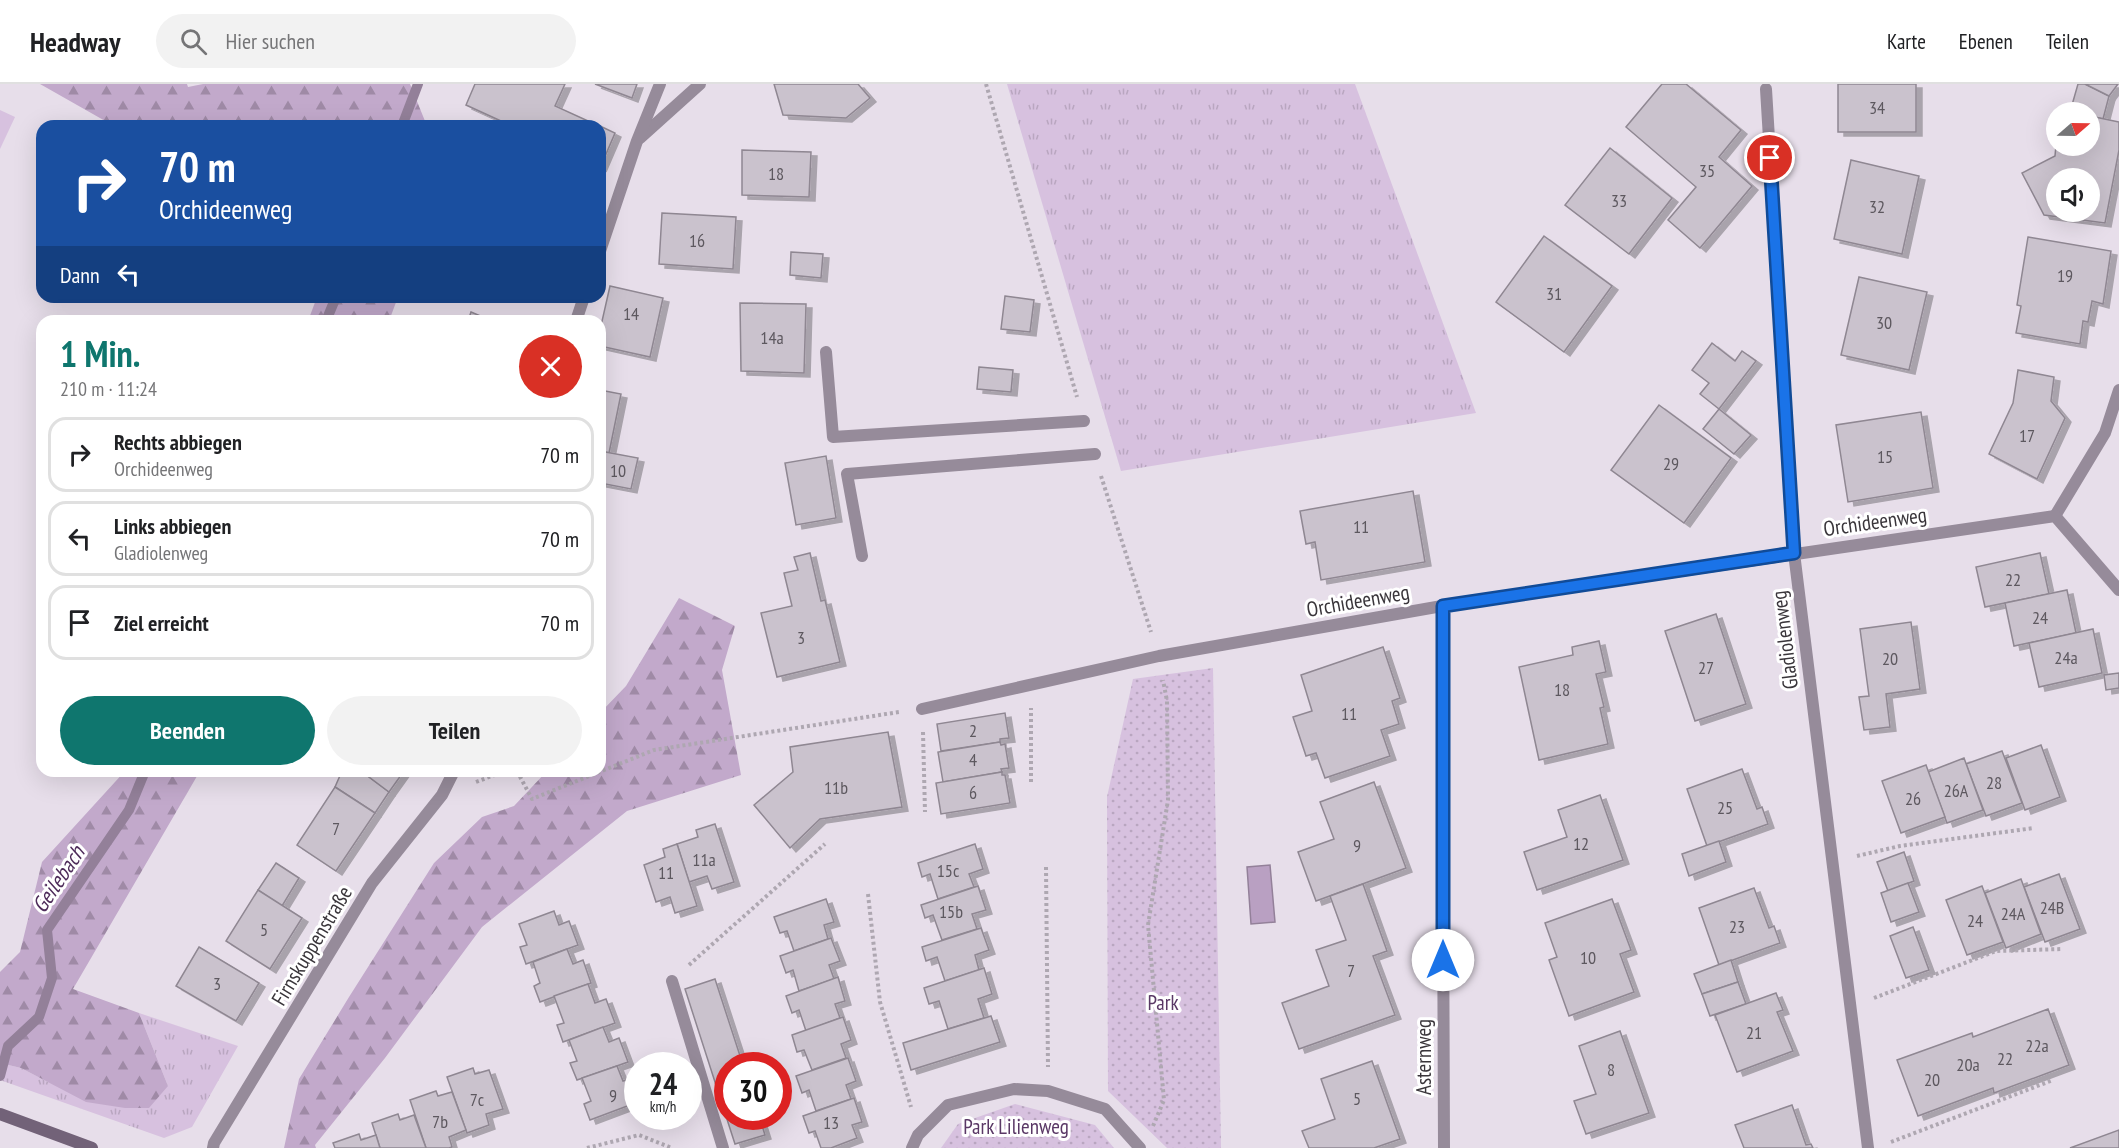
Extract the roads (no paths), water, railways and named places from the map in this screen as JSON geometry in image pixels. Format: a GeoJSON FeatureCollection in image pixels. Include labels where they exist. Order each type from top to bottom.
{"type":"FeatureCollection","features":[{"type":"Feature","properties":{"kind":"main road"},"geometry":{"type":"LineString","coordinates":[[3,1116],[92,1148]]}},
{"type":"Feature","properties":{"kind":"street"},"geometry":{"type":"LineString","coordinates":[[606,233],[637,141],[660,84]]}},
{"type":"Feature","properties":{"kind":"street"},"geometry":{"type":"LineString","coordinates":[[637,141],[700,84]]}},
{"type":"Feature","properties":{"kind":"street","name":"Gladiolenweg"},"geometry":{"type":"LineString","coordinates":[[1766,89],[1794,553],[1868,1148]]}},
{"type":"Feature","properties":{"kind":"street"},"geometry":{"type":"LineString","coordinates":[[826,352],[833,437],[1084,421]]}},
{"type":"Feature","properties":{"kind":"street"},"geometry":{"type":"LineString","coordinates":[[2119,390],[2105,433],[2055,516],[2119,590]]}},
{"type":"Feature","properties":{"kind":"street"},"geometry":{"type":"LineString","coordinates":[[862,556],[847,474],[1095,454]]}},
{"type":"Feature","properties":{"kind":"street","name":"Orchideenweg"},"geometry":{"type":"LineString","coordinates":[[922,709],[1159,656],[1443,606],[2055,516]]}},
{"type":"Feature","properties":{"kind":"street","name":"Asternweg"},"geometry":{"type":"LineString","coordinates":[[1443,606],[1444,1148]]}},
{"type":"Feature","properties":{"kind":"street","name":"Firnskuppenstraße"},"geometry":{"type":"LineString","coordinates":[[213,1148],[372,883],[442,795],[451,777]]}},
{"type":"Feature","properties":{"kind":"street"},"geometry":{"type":"LineString","coordinates":[[672,981],[723,1148]]}},
{"type":"Feature","properties":{"kind":"street"},"geometry":{"type":"LineString","coordinates":[[912,1148],[918,1134],[948,1105],[1014,1089],[1048,1091],[1105,1108],[1140,1148]]}},
{"type":"Feature","properties":{"kind":"waterway","name":"Geilebach"},"geometry":{"type":"LineString","coordinates":[[404,120],[418,84]]}},
{"type":"Feature","properties":{"kind":"waterway","name":"Geilebach"},"geometry":{"type":"LineString","coordinates":[[328,315],[334,303]]}},
{"type":"Feature","properties":{"kind":"waterway","name":"Geilebach"},"geometry":{"type":"LineString","coordinates":[[0,1076],[8,1046],[39,1017],[52,978],[47,930],[129,810],[143,777]]}},
{"type":"Feature","properties":{"kind":"park label","name":"Park"},"geometry":{"type":"Point","coordinates":[1163,1003]}},
{"type":"Feature","properties":{"kind":"park label","name":"Park Lilienweg"},"geometry":{"type":"Point","coordinates":[1016,1127]}}]}
